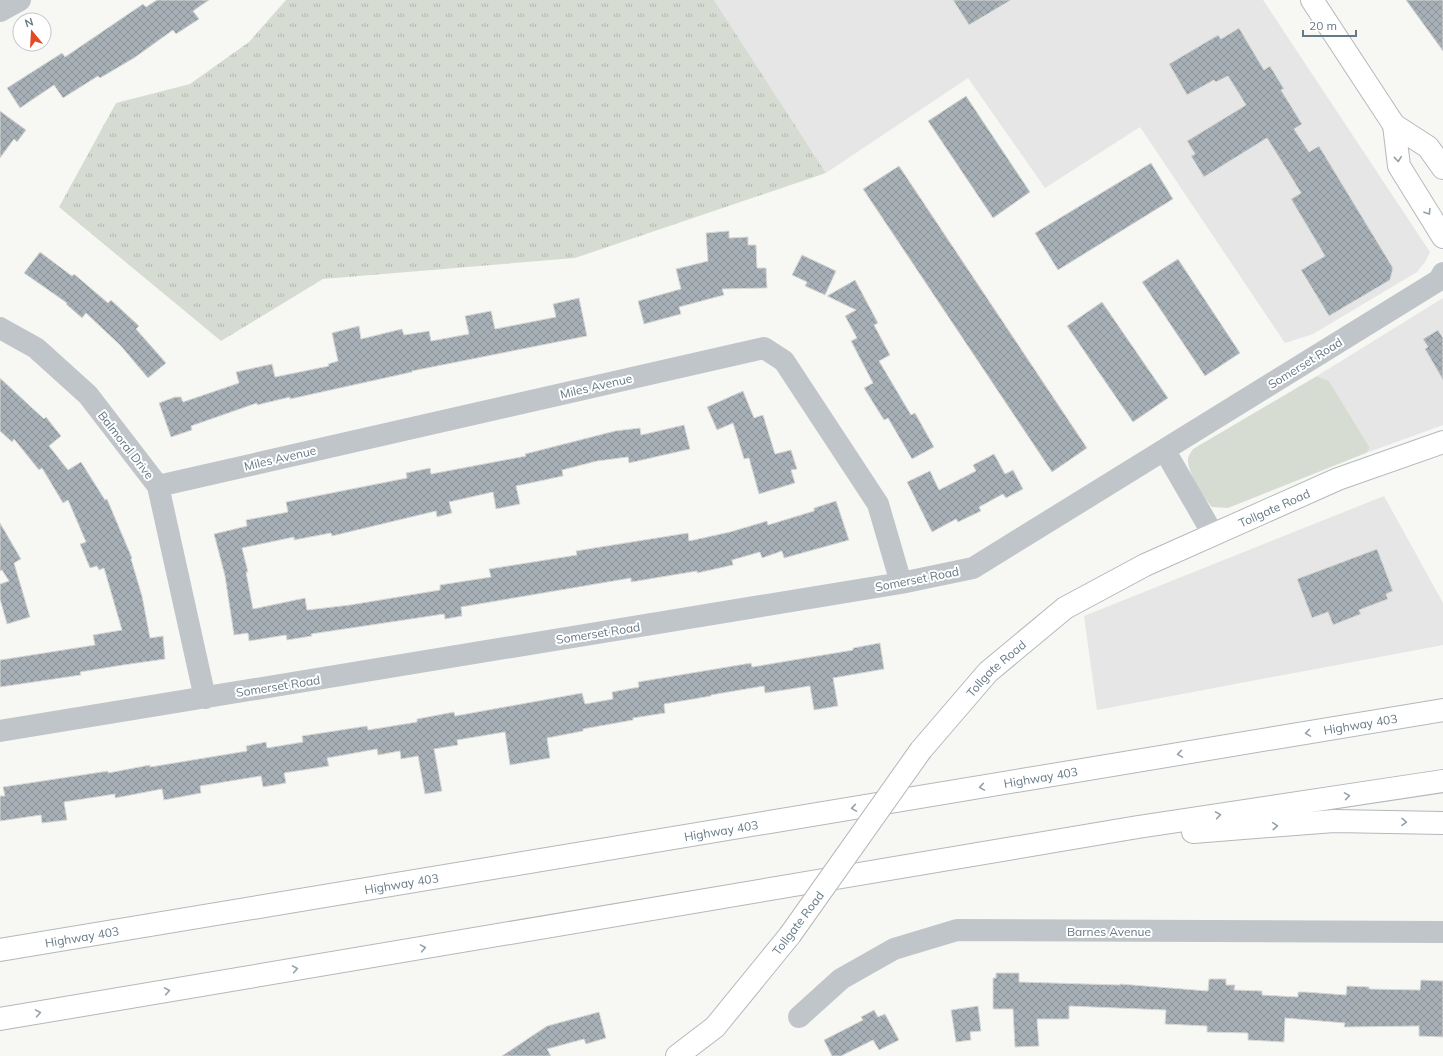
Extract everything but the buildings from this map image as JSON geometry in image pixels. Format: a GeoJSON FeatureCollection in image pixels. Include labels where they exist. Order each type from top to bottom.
{"type":"FeatureCollection","features":[{"type":"Feature","properties":{"kind":"main road"},"geometry":{"type":"LineString","coordinates":[[1312,0],[1394,125],[1428,146],[1443,168]]}},
{"type":"Feature","properties":{"kind":"main road"},"geometry":{"type":"LineString","coordinates":[[1394,125],[1398,166],[1443,236]]}},
{"type":"Feature","properties":{"kind":"main road","name":"Tollgate Road"},"geometry":{"type":"LineString","coordinates":[[677,1056],[715,1027],[790,935],[921,750],[988,672],[1065,608],[1145,565],[1213,534],[1354,473],[1443,442]]}},
{"type":"Feature","properties":{"kind":"main road","name":"Highway 403"},"geometry":{"type":"LineString","coordinates":[[0,950],[1443,710]]}},
{"type":"Feature","properties":{"kind":"main road"},"geometry":{"type":"LineString","coordinates":[[0,1019],[1138,827],[1443,781]]}},
{"type":"Feature","properties":{"kind":"main road"},"geometry":{"type":"LineString","coordinates":[[1138,827],[1186,833],[1334,821],[1443,823]]}},
{"type":"Feature","properties":{"kind":"street"},"geometry":{"type":"LineString","coordinates":[[0,11],[20,0]]}},
{"type":"Feature","properties":{"kind":"street","name":"Somerset Road"},"geometry":{"type":"LineString","coordinates":[[0,731],[901,583],[973,568],[1165,451],[1441,277]]}},
{"type":"Feature","properties":{"kind":"street","name":"Balmoral Drive"},"geometry":{"type":"LineString","coordinates":[[0,328],[36,348],[88,395],[158,486],[205,698]]}},
{"type":"Feature","properties":{"kind":"street","name":"Miles Avenue"},"geometry":{"type":"LineString","coordinates":[[158,486],[764,348],[784,361],[878,504],[901,583]]}},
{"type":"Feature","properties":{"kind":"street"},"geometry":{"type":"LineString","coordinates":[[1165,451],[1213,534]]}},
{"type":"Feature","properties":{"kind":"street","name":"Barnes Avenue"},"geometry":{"type":"LineString","coordinates":[[799,1017],[841,979],[894,949],[957,930],[1443,932]]}},
{"type":"Feature","properties":{"kind":"shaded area"},"geometry":{"type":"Polygon","coordinates":[[[714,0],[1263,0],[1430,252],[1425,262],[1417,272],[1313,334],[1285,343],[1140,127],[1045,188],[968,78],[826,173],[714,0]]]}},
{"type":"Feature","properties":{"kind":"shaded area"},"geometry":{"type":"Polygon","coordinates":[[[1443,298],[1443,425],[1366,453],[1370,448],[1329,381],[1317,376],[1443,298]]]}},
{"type":"Feature","properties":{"kind":"shaded area"},"geometry":{"type":"Polygon","coordinates":[[[1384,496],[1443,603],[1443,645],[1097,710],[1084,616],[1384,496]]]}},
{"type":"Feature","properties":{"kind":"green space"},"geometry":{"type":"Polygon","coordinates":[[[286,0],[714,0],[826,173],[575,258],[323,279],[221,341],[59,207],[116,103],[190,84],[249,42],[286,0]]]}},
{"type":"Feature","properties":{"kind":"green space"},"geometry":{"type":"Polygon","coordinates":[[[1317,376],[1329,381],[1370,448],[1366,453],[1228,508],[1212,507],[1193,478],[1188,465],[1188,459],[1193,449],[1317,376]]]}}]}
